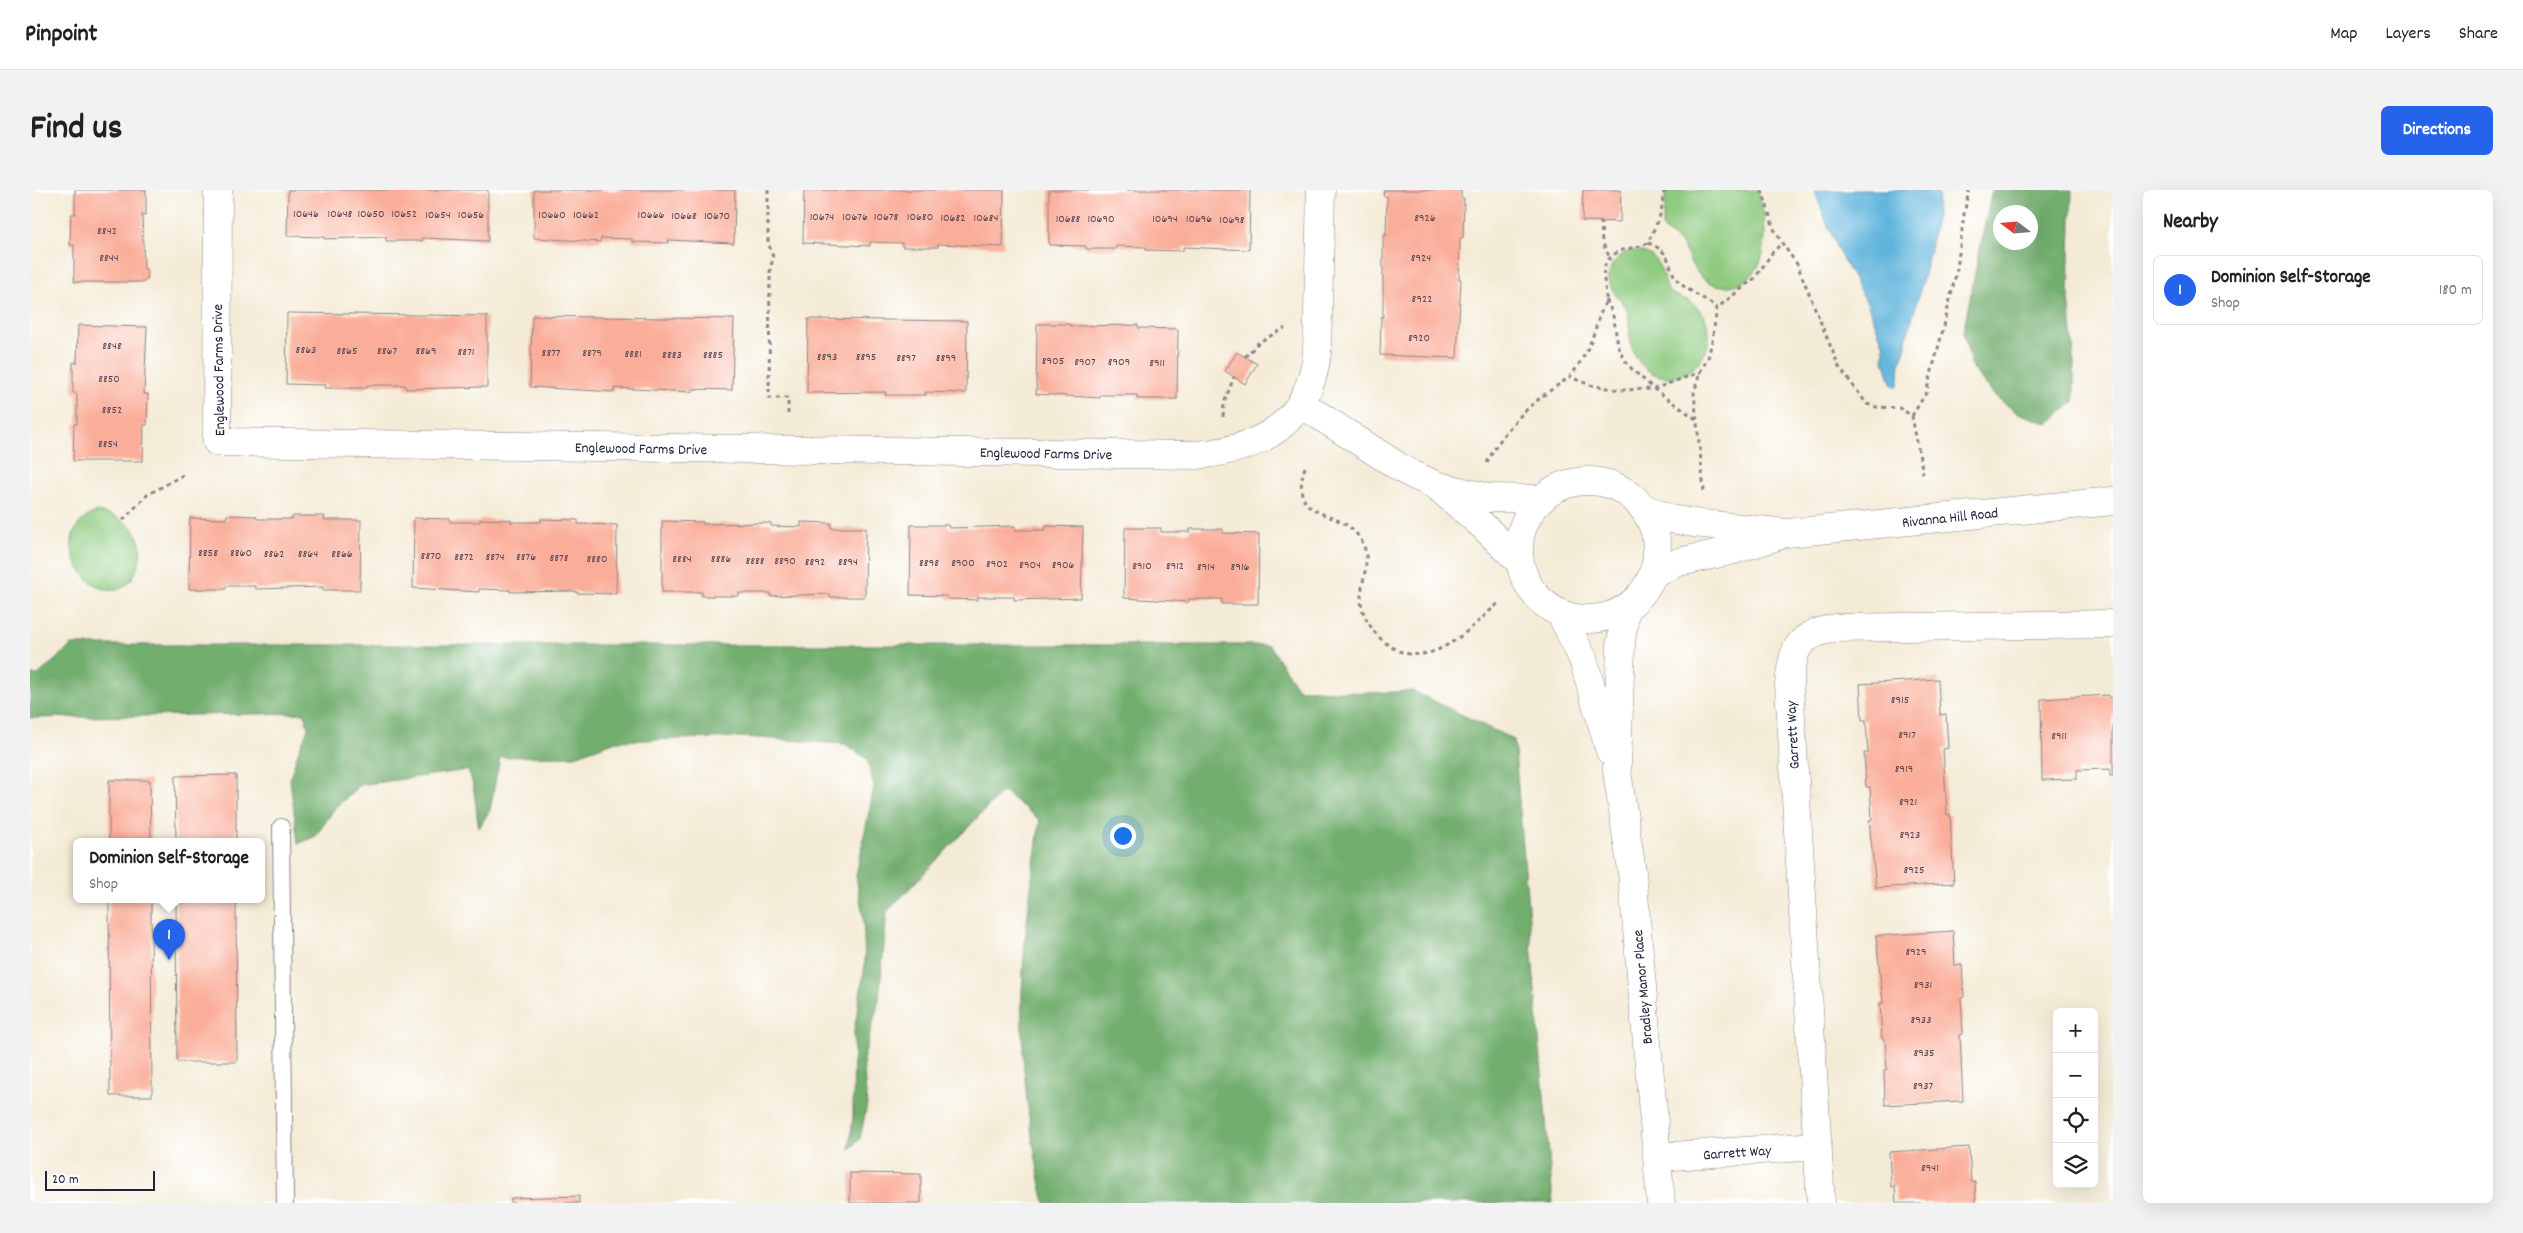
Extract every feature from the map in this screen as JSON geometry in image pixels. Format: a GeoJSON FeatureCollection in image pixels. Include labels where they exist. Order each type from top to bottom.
{"type":"FeatureCollection","features":[{"type":"Feature","properties":{"kind":"street","name":"Englewood Farms Drive"},"geometry":{"type":"LineString","coordinates":[[218,190],[217,442],[1197,455],[1220,453],[1246,446],[1269,435],[1286,423],[1302,404],[1315,376],[1321,190]]}},
{"type":"Feature","properties":{"kind":"street"},"geometry":{"type":"LineString","coordinates":[[1302,404],[1408,472],[1435,485],[1490,498],[1542,499]]}},
{"type":"Feature","properties":{"kind":"street"},"geometry":{"type":"LineString","coordinates":[[1583,481],[1606,483],[1626,493],[1644,508],[1654,528],[1657,551],[1654,573],[1643,593],[1626,608],[1605,617],[1583,620],[1561,614],[1542,602],[1528,584],[1520,562],[1519,545],[1523,528],[1530,512],[1542,499],[1561,487],[1583,481]]}},
{"type":"Feature","properties":{"kind":"street"},"geometry":{"type":"LineString","coordinates":[[1435,485],[1483,526],[1520,562]]}},
{"type":"Feature","properties":{"kind":"street","name":"Rivanna Hill Road"},"geometry":{"type":"LineString","coordinates":[[1644,508],[1670,519],[1686,522],[1787,533],[2113,501]]}},
{"type":"Feature","properties":{"kind":"street","name":"Rivanna Hill Road"},"geometry":{"type":"LineString","coordinates":[[1654,573],[1679,562],[1734,550],[1787,533]]}},
{"type":"Feature","properties":{"kind":"street","name":"Bradley Manor Place"},"geometry":{"type":"LineString","coordinates":[[1626,608],[1621,641],[1617,771],[1632,872],[1661,1203]]}},
{"type":"Feature","properties":{"kind":"street","name":"Bradley Manor Place"},"geometry":{"type":"LineString","coordinates":[[1561,614],[1583,659],[1599,718],[1617,771]]}},
{"type":"Feature","properties":{"kind":"street","name":"Garrett Way"},"geometry":{"type":"LineString","coordinates":[[1821,1203],[1789,685],[1791,660],[1798,646],[1813,632],[1835,628],[2113,624]]}},
{"type":"Feature","properties":{"kind":"street","name":"Garrett Way"},"geometry":{"type":"LineString","coordinates":[[1658,1157],[1817,1146]]}},
{"type":"Feature","properties":{"kind":"lane"},"geometry":{"type":"LineString","coordinates":[[281,827],[285,1203]]}},
{"type":"Feature","properties":{"kind":"path"},"geometry":{"type":"LineString","coordinates":[[768,190],[768,242],[773,257],[770,272],[769,398],[788,398],[788,450]]}},
{"type":"Feature","properties":{"kind":"path"},"geometry":{"type":"LineString","coordinates":[[1664,190],[1661,213],[1648,243],[1639,248],[1622,250],[1610,258],[1603,273],[1606,300],[1616,319],[1620,350],[1628,366],[1654,389],[1696,419]]}},
{"type":"Feature","properties":{"kind":"path"},"geometry":{"type":"LineString","coordinates":[[1762,190],[1774,229],[1797,264],[1836,359],[1861,398],[1867,404],[1876,408],[1900,408],[1912,416]]}},
{"type":"Feature","properties":{"kind":"path"},"geometry":{"type":"LineString","coordinates":[[1923,474],[1912,416],[1926,393],[1944,326],[1957,269],[1969,190]]}},
{"type":"Feature","properties":{"kind":"path"},"geometry":{"type":"LineString","coordinates":[[1601,221],[1602,242],[1610,258]]}},
{"type":"Feature","properties":{"kind":"path"},"geometry":{"type":"LineString","coordinates":[[1648,243],[1658,246],[1666,254],[1676,277],[1681,283],[1717,308]]}},
{"type":"Feature","properties":{"kind":"path"},"geometry":{"type":"LineString","coordinates":[[1705,497],[1694,393],[1700,372],[1708,358],[1717,308],[1755,278],[1772,253],[1782,243]]}},
{"type":"Feature","properties":{"kind":"path"},"geometry":{"type":"LineString","coordinates":[[1489,458],[1503,434],[1521,413],[1543,394],[1570,377],[1583,360],[1594,337],[1606,300]]}},
{"type":"Feature","properties":{"kind":"path"},"geometry":{"type":"LineString","coordinates":[[1570,377],[1590,385],[1619,390],[1654,389],[1700,372]]}},
{"type":"Feature","properties":{"kind":"path"},"geometry":{"type":"LineString","coordinates":[[1305,467],[1300,482],[1302,496],[1321,515],[1345,522],[1363,542],[1367,557],[1361,601],[1366,618],[1375,633],[1389,646],[1406,652],[1427,654],[1450,646],[1500,602]]}},
{"type":"Feature","properties":{"kind":"path"},"geometry":{"type":"LineString","coordinates":[[123,520],[147,495],[183,475]]}},
{"type":"Feature","properties":{"kind":"green space"},"geometry":{"type":"Polygon","coordinates":[[[1667,190],[1758,190],[1765,228],[1765,242],[1763,255],[1751,276],[1736,285],[1724,286],[1715,285],[1697,273],[1681,244],[1666,232],[1662,226],[1667,190]]]}},
{"type":"Feature","properties":{"kind":"green space"},"geometry":{"type":"Polygon","coordinates":[[[1992,190],[2072,190],[2069,296],[2074,358],[2074,402],[2048,424],[2016,412],[1994,395],[1972,368],[1963,332],[1992,190]]]}},
{"type":"Feature","properties":{"kind":"green space"},"geometry":{"type":"Polygon","coordinates":[[[1629,251],[1647,253],[1652,257],[1660,268],[1668,291],[1694,304],[1707,322],[1709,338],[1705,353],[1696,365],[1685,373],[1671,377],[1656,375],[1642,365],[1636,357],[1630,340],[1626,308],[1616,295],[1609,281],[1611,267],[1615,261],[1629,251]]]}},
{"type":"Feature","properties":{"kind":"green space"},"geometry":{"type":"Polygon","coordinates":[[[96,512],[124,521],[131,527],[140,542],[139,562],[128,583],[114,590],[99,587],[85,576],[75,560],[72,542],[78,525],[96,512]]]}},
{"type":"Feature","properties":{"kind":"green space"},"geometry":{"type":"Polygon","coordinates":[[[72,645],[1269,645],[1298,689],[1368,693],[1413,691],[1514,740],[1553,1203],[1045,1203],[1030,1124],[1022,1044],[1022,991],[1026,927],[1040,820],[1003,791],[887,912],[879,1000],[863,1060],[867,1105],[860,1139],[849,1150],[853,1116],[854,1031],[865,965],[863,916],[856,876],[874,787],[867,759],[845,744],[743,737],[616,741],[575,756],[500,757],[490,810],[479,828],[474,791],[468,770],[360,785],[335,808],[316,836],[298,844],[290,779],[308,728],[305,713],[30,718],[30,675],[38,675],[72,645]]]}},
{"type":"Feature","properties":{"kind":"water"},"geometry":{"type":"Polygon","coordinates":[[[1814,190],[1939,190],[1934,229],[1926,266],[1900,364],[1898,385],[1895,387],[1891,383],[1884,360],[1884,346],[1867,303],[1838,251],[1814,190]]]}},
{"type":"Feature","properties":{"kind":"building"},"geometry":{"type":"Polygon","coordinates":[[[75,190],[146,190],[146,215],[142,215],[144,269],[147,269],[147,280],[144,280],[144,282],[74,282],[74,245],[70,245],[71,214],[75,214],[75,190]]]}},
{"type":"Feature","properties":{"kind":"building"},"geometry":{"type":"Polygon","coordinates":[[[288,190],[488,190],[488,241],[422,238],[422,241],[386,241],[386,237],[324,239],[324,237],[287,236],[288,190]]]}},
{"type":"Feature","properties":{"kind":"building"},"geometry":{"type":"Polygon","coordinates":[[[534,190],[735,190],[734,243],[668,240],[669,243],[633,242],[632,239],[601,238],[600,242],[534,238],[534,190]]]}},
{"type":"Feature","properties":{"kind":"building"},"geometry":{"type":"Polygon","coordinates":[[[804,190],[1004,190],[1003,247],[938,244],[938,247],[902,247],[902,243],[870,242],[870,246],[803,243],[804,190]]]}},
{"type":"Feature","properties":{"kind":"building"},"geometry":{"type":"Polygon","coordinates":[[[1049,190],[1250,190],[1249,250],[1183,247],[1183,251],[1146,250],[1146,247],[1116,246],[1116,249],[1086,249],[1086,246],[1049,245],[1049,190]]]}},
{"type":"Feature","properties":{"kind":"building"},"geometry":{"type":"Polygon","coordinates":[[[1384,190],[1461,190],[1461,198],[1464,198],[1463,238],[1460,238],[1459,279],[1461,279],[1457,358],[1380,355],[1381,317],[1383,317],[1383,236],[1386,236],[1387,196],[1383,196],[1384,190]]]}},
{"type":"Feature","properties":{"kind":"building"},"geometry":{"type":"Polygon","coordinates":[[[1583,190],[1621,190],[1620,222],[1582,221],[1583,190]]]}},
{"type":"Feature","properties":{"kind":"building"},"geometry":{"type":"Polygon","coordinates":[[[287,313],[487,316],[487,387],[406,389],[405,385],[367,385],[367,388],[325,388],[326,385],[286,384],[287,313]]]}},
{"type":"Feature","properties":{"kind":"building"},"geometry":{"type":"Polygon","coordinates":[[[532,316],[734,319],[732,390],[692,389],[692,392],[614,388],[614,392],[530,387],[532,316]]]}},
{"type":"Feature","properties":{"kind":"building"},"geometry":{"type":"Polygon","coordinates":[[[808,319],[967,321],[966,393],[925,392],[926,395],[885,395],[886,392],[807,393],[808,319]]]}},
{"type":"Feature","properties":{"kind":"building"},"geometry":{"type":"Polygon","coordinates":[[[1037,324],[1070,324],[1070,326],[1138,325],[1138,328],[1178,329],[1177,399],[1137,399],[1137,395],[1100,395],[1100,398],[1036,394],[1037,324]]]}},
{"type":"Feature","properties":{"kind":"building"},"geometry":{"type":"Polygon","coordinates":[[[78,325],[147,327],[144,394],[148,394],[147,425],[144,425],[143,461],[73,461],[74,424],[77,424],[77,393],[73,393],[73,362],[77,363],[78,325]]]}},
{"type":"Feature","properties":{"kind":"building"},"geometry":{"type":"Polygon","coordinates":[[[1237,352],[1257,364],[1245,384],[1225,371],[1237,352]]]}},
{"type":"Feature","properties":{"kind":"building"},"geometry":{"type":"Polygon","coordinates":[[[227,515],[256,516],[257,519],[292,519],[293,516],[325,516],[324,520],[361,520],[360,590],[323,590],[323,587],[256,589],[255,586],[226,586],[226,589],[189,589],[190,518],[226,519],[227,515]]]}},
{"type":"Feature","properties":{"kind":"building"},"geometry":{"type":"Polygon","coordinates":[[[414,518],[450,519],[450,522],[480,522],[480,519],[511,520],[511,522],[541,522],[541,519],[578,520],[578,524],[617,525],[616,594],[576,593],[576,591],[510,592],[510,590],[479,589],[479,592],[413,588],[414,518]]]}},
{"type":"Feature","properties":{"kind":"building"},"geometry":{"type":"Polygon","coordinates":[[[662,521],[703,522],[703,524],[771,523],[771,526],[801,527],[801,522],[831,523],[831,528],[866,528],[865,597],[830,597],[830,594],[770,596],[770,593],[739,593],[739,596],[702,596],[702,592],[662,592],[662,521]]]}},
{"type":"Feature","properties":{"kind":"building"},"geometry":{"type":"Polygon","coordinates":[[[911,525],[948,525],[949,528],[1015,526],[1015,530],[1046,530],[1045,526],[1083,527],[1081,598],[1014,600],[1014,597],[978,597],[978,600],[947,599],[947,596],[910,595],[911,525]]]}},
{"type":"Feature","properties":{"kind":"building"},"geometry":{"type":"Polygon","coordinates":[[[1125,528],[1161,528],[1161,532],[1190,532],[1190,529],[1223,529],[1223,533],[1259,534],[1258,604],[1222,604],[1222,599],[1189,599],[1189,602],[1124,598],[1125,528]]]}},
{"type":"Feature","properties":{"kind":"building"},"geometry":{"type":"Polygon","coordinates":[[[1938,679],[1940,715],[1946,714],[1948,748],[1943,749],[1947,815],[1950,814],[1954,883],[1876,888],[1869,820],[1872,820],[1870,787],[1866,787],[1864,753],[1868,753],[1866,720],[1862,720],[1860,684],[1938,679]]]}},
{"type":"Feature","properties":{"kind":"building"},"geometry":{"type":"Polygon","coordinates":[[[2108,695],[2108,698],[2113,698],[2113,776],[2110,776],[2110,769],[2077,770],[2077,779],[2042,780],[2041,699],[2108,695]]]}},
{"type":"Feature","properties":{"kind":"building"},"geometry":{"type":"Polygon","coordinates":[[[236,775],[236,838],[176,838],[175,776],[236,775]]]}},
{"type":"Feature","properties":{"kind":"building"},"geometry":{"type":"Polygon","coordinates":[[[109,780],[150,780],[151,838],[109,838],[109,780]]]}},
{"type":"Feature","properties":{"kind":"building"},"geometry":{"type":"Polygon","coordinates":[[[109,903],[151,903],[152,1096],[110,1096],[109,903]]]}},
{"type":"Feature","properties":{"kind":"building"},"geometry":{"type":"Polygon","coordinates":[[[176,903],[236,903],[237,1062],[177,1062],[176,903]]]}},
{"type":"Feature","properties":{"kind":"building"},"geometry":{"type":"Polygon","coordinates":[[[1953,931],[1955,966],[1962,965],[1964,997],[1961,998],[1963,1034],[1960,1035],[1963,1101],[1885,1105],[1884,1070],[1887,1070],[1885,1039],[1882,1039],[1880,1003],[1883,1003],[1876,936],[1953,931]]]}},
{"type":"Feature","properties":{"kind":"building"},"geometry":{"type":"Polygon","coordinates":[[[1969,1147],[1971,1182],[1975,1181],[1976,1203],[1896,1203],[1895,1186],[1891,1187],[1889,1152],[1969,1147]]]}},
{"type":"Feature","properties":{"kind":"building"},"geometry":{"type":"Polygon","coordinates":[[[850,1173],[921,1174],[921,1203],[850,1203],[850,1173]]]}},
{"type":"Feature","properties":{"kind":"building"},"geometry":{"type":"Polygon","coordinates":[[[579,1196],[579,1203],[511,1203],[511,1198],[579,1196]]]}},
{"type":"Feature","properties":{"kind":"place","name":"Dominion Self-Storage"},"geometry":{"type":"Point","coordinates":[169,960]}}]}
